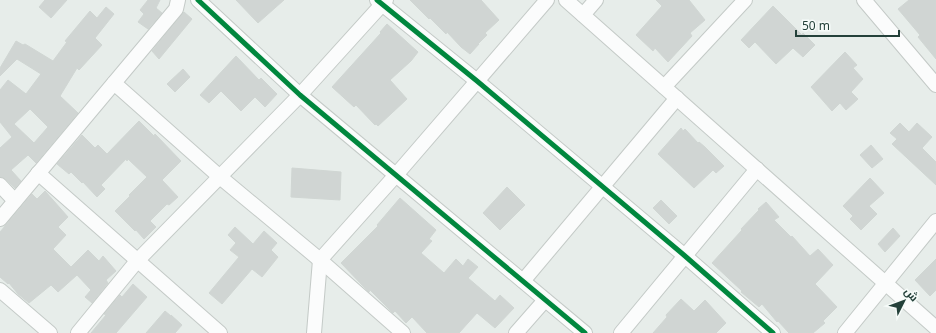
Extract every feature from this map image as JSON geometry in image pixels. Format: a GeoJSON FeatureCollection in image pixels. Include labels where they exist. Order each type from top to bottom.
{"type":"FeatureCollection","features":[{"type":"Feature","properties":{"kind":"street"},"geometry":{"type":"LineString","coordinates":[[0,219],[176,9],[178,0]]}},
{"type":"Feature","properties":{"kind":"street"},"geometry":{"type":"LineString","coordinates":[[198,0],[300,95],[585,333]]}},
{"type":"Feature","properties":{"kind":"street"},"geometry":{"type":"LineString","coordinates":[[314,333],[320,260],[396,175],[547,0]]}},
{"type":"Feature","properties":{"kind":"street"},"geometry":{"type":"LineString","coordinates":[[566,0],[936,328]]}},
{"type":"Feature","properties":{"kind":"street"},"geometry":{"type":"LineString","coordinates":[[583,15],[596,0]]}},
{"type":"Feature","properties":{"kind":"street"},"geometry":{"type":"LineString","coordinates":[[664,87],[745,0]]}},
{"type":"Feature","properties":{"kind":"street"},"geometry":{"type":"LineString","coordinates":[[864,0],[936,85]]}},
{"type":"Feature","properties":{"kind":"street"},"geometry":{"type":"LineString","coordinates":[[78,333],[137,261],[300,95],[382,2],[684,256],[772,333]]}},
{"type":"Feature","properties":{"kind":"street"},"geometry":{"type":"LineString","coordinates":[[114,83],[403,333]]}},
{"type":"Feature","properties":{"kind":"street"},"geometry":{"type":"LineString","coordinates":[[523,281],[677,98]]}},
{"type":"Feature","properties":{"kind":"street"},"geometry":{"type":"LineString","coordinates":[[621,333],[757,169]]}},
{"type":"Feature","properties":{"kind":"street"},"geometry":{"type":"LineString","coordinates":[[38,173],[220,333]]}},
{"type":"Feature","properties":{"kind":"street"},"geometry":{"type":"LineString","coordinates":[[0,185],[15,200]]}},
{"type":"Feature","properties":{"kind":"street"},"geometry":{"type":"LineString","coordinates":[[845,333],[936,221]]}},
{"type":"Feature","properties":{"kind":"street"},"geometry":{"type":"LineString","coordinates":[[0,290],[50,333]]}},
{"type":"Feature","properties":{"kind":"street"},"geometry":{"type":"LineString","coordinates":[[516,333],[545,300]]}},
{"type":"Feature","properties":{"kind":"building"},"geometry":{"type":"Polygon","coordinates":[[[45,0],[67,0],[51,18],[39,7],[45,0]]]}},
{"type":"Feature","properties":{"kind":"building"},"geometry":{"type":"Polygon","coordinates":[[[148,0],[160,0],[156,8],[162,13],[148,29],[138,22],[144,14],[140,10],[148,0]]]}},
{"type":"Feature","properties":{"kind":"building"},"geometry":{"type":"Polygon","coordinates":[[[236,0],[284,0],[258,23],[236,0]]]}},
{"type":"Feature","properties":{"kind":"building"},"geometry":{"type":"Polygon","coordinates":[[[410,0],[481,0],[499,20],[485,33],[487,35],[470,54],[447,32],[446,34],[430,18],[429,19],[410,0]]]}},
{"type":"Feature","properties":{"kind":"building"},"geometry":{"type":"Polygon","coordinates":[[[656,0],[689,0],[705,20],[690,33],[692,36],[668,62],[655,48],[653,51],[636,35],[662,6],[656,0]]]}},
{"type":"Feature","properties":{"kind":"building"},"geometry":{"type":"Polygon","coordinates":[[[909,0],[936,0],[936,59],[918,37],[920,35],[898,9],[909,0]]]}},
{"type":"Feature","properties":{"kind":"building"},"geometry":{"type":"Polygon","coordinates":[[[773,6],[802,35],[803,33],[815,45],[803,57],[793,48],[776,64],[755,42],[749,48],[741,40],[773,6]]]}},
{"type":"Feature","properties":{"kind":"building"},"geometry":{"type":"Polygon","coordinates":[[[106,7],[114,14],[95,38],[102,45],[79,70],[77,68],[60,96],[78,113],[36,163],[28,155],[11,170],[21,181],[15,188],[6,179],[0,177],[0,148],[12,137],[0,122],[0,90],[8,80],[26,94],[41,74],[17,59],[0,76],[0,68],[16,41],[23,45],[25,44],[53,61],[67,42],[65,41],[90,11],[97,18],[106,7]],[[30,109],[14,124],[34,143],[48,127],[30,109]]]}},
{"type":"Feature","properties":{"kind":"building"},"geometry":{"type":"Polygon","coordinates":[[[184,12],[192,19],[159,59],[152,51],[184,12]]]}},
{"type":"Feature","properties":{"kind":"building"},"geometry":{"type":"Polygon","coordinates":[[[387,24],[418,52],[411,61],[390,80],[407,99],[378,126],[376,124],[375,125],[356,105],[354,107],[332,87],[381,33],[380,32],[387,24]]]}},
{"type":"Feature","properties":{"kind":"building"},"geometry":{"type":"Polygon","coordinates":[[[845,52],[857,65],[853,68],[863,79],[851,92],[858,99],[846,110],[840,103],[832,111],[811,87],[845,52]]]}},
{"type":"Feature","properties":{"kind":"building"},"geometry":{"type":"Polygon","coordinates":[[[236,56],[259,80],[261,78],[277,94],[265,107],[255,97],[241,111],[221,91],[209,103],[200,95],[236,56]]]}},
{"type":"Feature","properties":{"kind":"building"},"geometry":{"type":"Polygon","coordinates":[[[183,69],[190,77],[175,92],[167,84],[183,69]]]}},
{"type":"Feature","properties":{"kind":"building"},"geometry":{"type":"Polygon","coordinates":[[[139,121],[154,136],[155,134],[181,161],[162,180],[178,197],[169,205],[167,204],[150,221],[156,227],[144,239],[115,211],[147,177],[128,159],[127,161],[126,159],[101,185],[105,189],[97,197],[71,172],[69,174],[57,164],[82,135],[95,148],[98,145],[107,154],[139,121]]]}},
{"type":"Feature","properties":{"kind":"building"},"geometry":{"type":"Polygon","coordinates":[[[900,123],[909,132],[917,123],[932,137],[922,148],[936,162],[936,185],[892,144],[897,139],[890,133],[900,123]]]}},
{"type":"Feature","properties":{"kind":"building"},"geometry":{"type":"Polygon","coordinates":[[[681,128],[683,131],[685,129],[698,143],[699,142],[705,147],[724,166],[716,173],[713,170],[694,188],[658,154],[681,128]]]}},
{"type":"Feature","properties":{"kind":"building"},"geometry":{"type":"Polygon","coordinates":[[[871,145],[883,159],[872,168],[860,155],[871,145]]]}},
{"type":"Feature","properties":{"kind":"building"},"geometry":{"type":"Polygon","coordinates":[[[292,168],[341,172],[340,200],[291,197],[292,168]]]}},
{"type":"Feature","properties":{"kind":"building"},"geometry":{"type":"Polygon","coordinates":[[[870,178],[884,193],[869,206],[877,214],[861,230],[850,219],[853,216],[843,206],[870,178]]]}},
{"type":"Feature","properties":{"kind":"building"},"geometry":{"type":"Polygon","coordinates":[[[507,187],[525,205],[500,230],[483,213],[507,187]]]}},
{"type":"Feature","properties":{"kind":"building"},"geometry":{"type":"Polygon","coordinates":[[[45,191],[68,217],[58,227],[66,235],[53,249],[71,267],[88,250],[99,261],[103,256],[116,271],[106,280],[108,283],[92,303],[85,297],[91,290],[77,275],[58,292],[51,285],[29,303],[18,294],[9,283],[8,284],[0,277],[0,232],[32,194],[37,199],[45,191]]]}},
{"type":"Feature","properties":{"kind":"building"},"geometry":{"type":"Polygon","coordinates":[[[400,198],[436,230],[429,239],[432,241],[421,253],[444,273],[456,259],[463,266],[468,259],[478,267],[468,278],[495,301],[500,295],[514,308],[495,328],[477,313],[459,333],[427,333],[412,317],[406,323],[395,311],[393,313],[370,290],[369,292],[341,263],[378,226],[377,225],[400,198]]]}},
{"type":"Feature","properties":{"kind":"building"},"geometry":{"type":"Polygon","coordinates":[[[661,200],[677,216],[669,224],[653,208],[661,200]]]}},
{"type":"Feature","properties":{"kind":"building"},"geometry":{"type":"Polygon","coordinates":[[[766,202],[779,217],[774,220],[791,237],[792,236],[810,256],[818,249],[833,265],[815,284],[837,307],[823,321],[825,323],[813,333],[789,333],[778,321],[777,322],[762,304],[759,307],[741,292],[742,291],[712,263],[742,230],[741,229],[759,210],[758,209],[766,202]]]}},
{"type":"Feature","properties":{"kind":"building"},"geometry":{"type":"Polygon","coordinates":[[[235,227],[253,244],[264,231],[277,243],[271,250],[278,257],[262,277],[252,269],[222,304],[209,293],[239,257],[230,250],[236,243],[228,235],[235,227]]]}},
{"type":"Feature","properties":{"kind":"building"},"geometry":{"type":"Polygon","coordinates":[[[893,228],[900,236],[885,252],[878,244],[893,228]]]}},
{"type":"Feature","properties":{"kind":"building"},"geometry":{"type":"Polygon","coordinates":[[[936,259],[936,290],[930,296],[915,280],[936,259]]]}},
{"type":"Feature","properties":{"kind":"building"},"geometry":{"type":"Polygon","coordinates":[[[133,284],[147,297],[116,333],[91,333],[120,295],[122,297],[133,284]]]}},
{"type":"Feature","properties":{"kind":"building"},"geometry":{"type":"Polygon","coordinates":[[[681,299],[694,311],[705,300],[726,323],[716,333],[653,333],[667,317],[666,315],[681,299]]]}},
{"type":"Feature","properties":{"kind":"building"},"geometry":{"type":"Polygon","coordinates":[[[165,311],[182,325],[175,333],[146,333],[165,311]]]}},
{"type":"Feature","properties":{"kind":"cycle path"},"geometry":{"type":"LineString","coordinates":[[198,0],[300,95],[585,333]]}},
{"type":"Feature","properties":{"kind":"cycle path"},"geometry":{"type":"LineString","coordinates":[[377,0],[477,81],[685,256],[773,333]]}}]}
